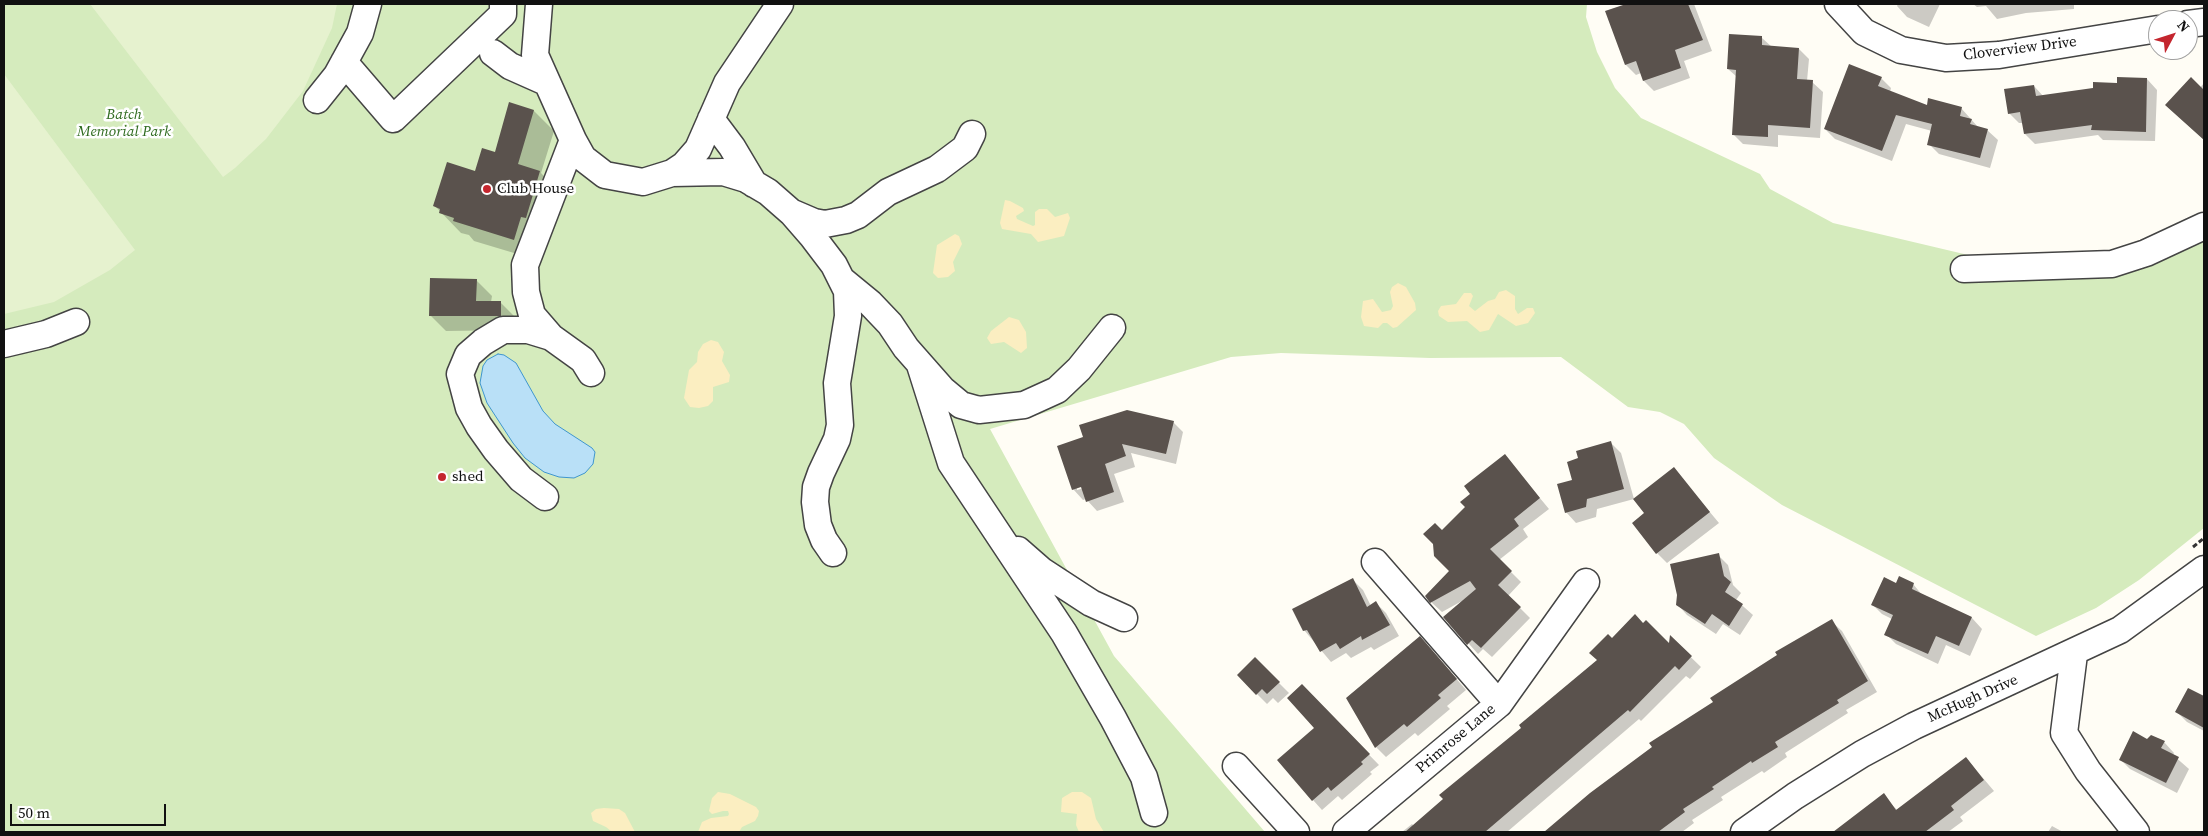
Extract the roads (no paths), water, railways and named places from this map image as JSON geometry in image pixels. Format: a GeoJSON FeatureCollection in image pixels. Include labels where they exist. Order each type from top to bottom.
{"type":"FeatureCollection","features":[{"type":"Feature","properties":{"kind":"street"},"geometry":{"type":"LineString","coordinates":[[317,100],[337,75],[360,33],[368,4]]}},
{"type":"Feature","properties":{"kind":"street"},"geometry":{"type":"LineString","coordinates":[[344,62],[393,119],[503,14],[503,4]]}},
{"type":"Feature","properties":{"kind":"street"},"geometry":{"type":"LineString","coordinates":[[540,4],[535,55],[572,140],[583,158],[605,175],[643,182],[672,174],[723,172],[754,184],[792,213],[834,265],[848,291],[848,316],[837,383],[840,425],[837,439],[816,487],[815,502],[818,525],[824,540],[833,553]]}},
{"type":"Feature","properties":{"kind":"street"},"geometry":{"type":"LineString","coordinates":[[672,174],[684,165],[698,150],[727,83],[780,4]]}},
{"type":"Feature","properties":{"kind":"street","name":"Cloverview Drive"},"geometry":{"type":"LineString","coordinates":[[1838,4],[1864,32],[1901,50],[1946,58],[1999,55],[2148,31]]}},
{"type":"Feature","properties":{"kind":"street"},"geometry":{"type":"LineString","coordinates":[[493,53],[510,66],[546,82]]}},
{"type":"Feature","properties":{"kind":"street"},"geometry":{"type":"LineString","coordinates":[[710,119],[732,147],[754,184]]}},
{"type":"Feature","properties":{"kind":"street"},"geometry":{"type":"LineString","coordinates":[[792,213],[814,222],[825,224],[846,220],[866,209],[880,197],[937,169],[965,148],[972,134]]}},
{"type":"Feature","properties":{"kind":"street"},"geometry":{"type":"LineString","coordinates":[[551,338],[532,315],[526,292],[525,264],[572,140]]}},
{"type":"Feature","properties":{"kind":"street"},"geometry":{"type":"LineString","coordinates":[[1964,269],[2112,264],[2146,253],[2204,226]]}},
{"type":"Feature","properties":{"kind":"street"},"geometry":{"type":"LineString","coordinates":[[842,280],[870,303],[890,324],[920,365],[943,390],[961,405],[979,410],[1024,405],[1057,390],[1079,369],[1112,328]]}},
{"type":"Feature","properties":{"kind":"street"},"geometry":{"type":"LineString","coordinates":[[4,344],[46,334],[76,322]]}},
{"type":"Feature","properties":{"kind":"street"},"geometry":{"type":"LineString","coordinates":[[545,497],[520,478],[483,432],[469,408],[460,374],[468,355],[483,342],[503,330],[528,330],[551,338],[583,360],[591,373]]}},
{"type":"Feature","properties":{"kind":"street"},"geometry":{"type":"LineString","coordinates":[[920,365],[951,463],[1064,633],[1113,718],[1144,777],[1154,813]]}},
{"type":"Feature","properties":{"kind":"street"},"geometry":{"type":"LineString","coordinates":[[993,528],[1042,571],[1091,603],[1124,618]]}},
{"type":"Feature","properties":{"kind":"street","name":"McHugh Drive"},"geometry":{"type":"LineString","coordinates":[[1744,832],[1794,796],[1862,754],[1914,726],[2074,654],[2120,630],[2197,559]]}},
{"type":"Feature","properties":{"kind":"street"},"geometry":{"type":"LineString","coordinates":[[1375,562],[1499,704]]}},
{"type":"Feature","properties":{"kind":"street","name":"Primrose Lane"},"geometry":{"type":"LineString","coordinates":[[1346,832],[1499,704],[1586,582]]}},
{"type":"Feature","properties":{"kind":"street"},"geometry":{"type":"LineString","coordinates":[[2074,654],[2064,733],[2088,770],[2136,832]]}},
{"type":"Feature","properties":{"kind":"street"},"geometry":{"type":"LineString","coordinates":[[1236,766],[1296,832]]}},
{"type":"Feature","properties":{"kind":"water"},"geometry":{"type":"Polygon","coordinates":[[[498,354],[504,355],[516,363],[543,411],[555,424],[592,448],[595,452],[593,464],[585,473],[574,478],[559,477],[544,472],[525,458],[513,443],[487,403],[480,383],[483,366],[487,360],[498,354]]]}},
{"type":"Feature","properties":{"kind":"place","name":"Club House"},"geometry":{"type":"Point","coordinates":[487,189]}},
{"type":"Feature","properties":{"kind":"place","name":"shed"},"geometry":{"type":"Point","coordinates":[442,477]}},
{"type":"Feature","properties":{"kind":"park label","name":"Batch Memorial Park"},"geometry":{"type":"Point","coordinates":[124,124]}}]}
